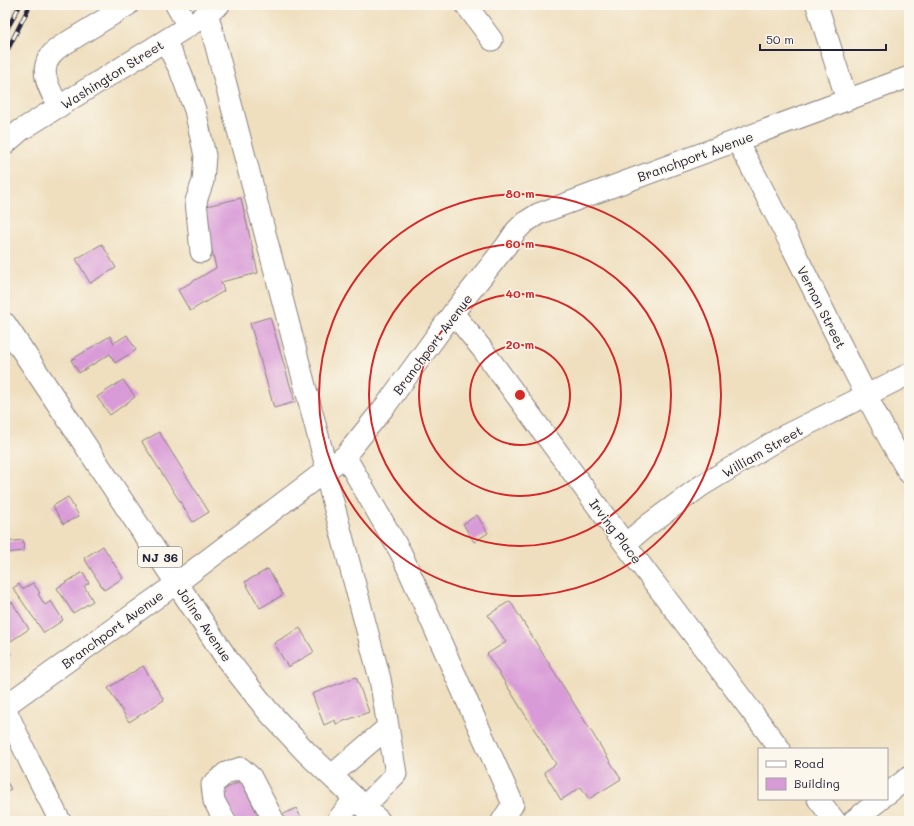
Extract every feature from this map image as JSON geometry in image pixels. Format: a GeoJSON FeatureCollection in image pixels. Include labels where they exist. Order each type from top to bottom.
{"type":"FeatureCollection","features":[{"type":"Feature","properties":{"kind":"main road","name":"Joline Avenue"},"geometry":{"type":"LineString","coordinates":[[5,324],[228,659],[268,711],[306,752],[366,809]]}},
{"type":"Feature","properties":{"kind":"street"},"geometry":{"type":"LineString","coordinates":[[58,107],[47,86],[45,75],[49,55],[128,5]]}},
{"type":"Feature","properties":{"kind":"street"},"geometry":{"type":"LineString","coordinates":[[176,5],[188,26]]}},
{"type":"Feature","properties":{"kind":"street"},"geometry":{"type":"LineString","coordinates":[[466,5],[492,40]]}},
{"type":"Feature","properties":{"kind":"street"},"geometry":{"type":"LineString","coordinates":[[817,5],[847,100]]}},
{"type":"Feature","properties":{"kind":"street"},"geometry":{"type":"LineString","coordinates":[[213,9],[326,471],[380,679],[396,774],[366,809],[337,821]]}},
{"type":"Feature","properties":{"kind":"street","name":"Washington Street"},"geometry":{"type":"LineString","coordinates":[[5,144],[21,130],[165,41],[213,9]]}},
{"type":"Feature","properties":{"kind":"street"},"geometry":{"type":"LineString","coordinates":[[165,41],[180,70],[195,110],[205,156],[203,181],[196,201],[201,252]]}},
{"type":"Feature","properties":{"kind":"street","name":"Branchport Avenue"},"geometry":{"type":"LineString","coordinates":[[5,707],[177,582],[345,456],[386,405],[453,313],[506,246],[516,231],[524,223],[538,214],[909,77]]}},
{"type":"Feature","properties":{"kind":"street","name":"Vernon Street"},"geometry":{"type":"LineString","coordinates":[[737,141],[757,177],[866,396],[909,472]]}},
{"type":"Feature","properties":{"kind":"street","name":"Irving Place"},"geometry":{"type":"LineString","coordinates":[[453,313],[483,350],[779,748]]}},
{"type":"Feature","properties":{"kind":"street","name":"William Street"},"geometry":{"type":"LineString","coordinates":[[626,544],[648,525],[701,486],[782,437],[909,374]]}},
{"type":"Feature","properties":{"kind":"street"},"geometry":{"type":"LineString","coordinates":[[345,456],[401,553],[513,804],[502,821]]}},
{"type":"Feature","properties":{"kind":"street"},"geometry":{"type":"LineString","coordinates":[[5,707],[30,762],[60,821]]}},
{"type":"Feature","properties":{"kind":"street"},"geometry":{"type":"LineString","coordinates":[[331,776],[388,727]]}},
{"type":"Feature","properties":{"kind":"street"},"geometry":{"type":"LineString","coordinates":[[225,821],[214,801],[212,786],[226,773],[242,768],[251,777],[274,821]]}},
{"type":"Feature","properties":{"kind":"street"},"geometry":{"type":"LineString","coordinates":[[819,800],[835,821]]}},
{"type":"Feature","properties":{"kind":"street"},"geometry":{"type":"LineString","coordinates":[[853,821],[880,800]]}},
{"type":"Feature","properties":{"kind":"building"},"geometry":{"type":"Polygon","coordinates":[[[241,198],[258,273],[221,282],[224,291],[190,311],[178,290],[216,268],[202,207],[241,198]]]}},
{"type":"Feature","properties":{"kind":"building"},"geometry":{"type":"Polygon","coordinates":[[[102,244],[116,268],[90,283],[76,259],[102,244]]]}},
{"type":"Feature","properties":{"kind":"building"},"geometry":{"type":"Polygon","coordinates":[[[270,317],[295,402],[274,408],[250,323],[270,317]]]}},
{"type":"Feature","properties":{"kind":"building"},"geometry":{"type":"Polygon","coordinates":[[[127,335],[136,350],[115,363],[110,354],[79,373],[71,360],[110,336],[114,343],[127,335]]]}},
{"type":"Feature","properties":{"kind":"building"},"geometry":{"type":"Polygon","coordinates":[[[123,380],[135,397],[110,415],[97,397],[123,380]]]}},
{"type":"Feature","properties":{"kind":"building"},"geometry":{"type":"Polygon","coordinates":[[[159,432],[209,512],[193,522],[142,442],[159,432]]]}},
{"type":"Feature","properties":{"kind":"building"},"geometry":{"type":"Polygon","coordinates":[[[68,497],[79,516],[63,524],[53,506],[68,497]]]}},
{"type":"Feature","properties":{"kind":"building"},"geometry":{"type":"Polygon","coordinates":[[[477,515],[488,533],[474,542],[463,524],[477,515]]]}},
{"type":"Feature","properties":{"kind":"building"},"geometry":{"type":"Polygon","coordinates":[[[23,540],[24,551],[5,553],[5,542],[23,540]]]}},
{"type":"Feature","properties":{"kind":"building"},"geometry":{"type":"Polygon","coordinates":[[[103,546],[123,578],[104,590],[84,558],[103,546]]]}},
{"type":"Feature","properties":{"kind":"building"},"geometry":{"type":"Polygon","coordinates":[[[268,569],[283,595],[260,608],[245,582],[268,569]]]}},
{"type":"Feature","properties":{"kind":"building"},"geometry":{"type":"Polygon","coordinates":[[[83,572],[89,583],[84,586],[93,601],[73,613],[57,588],[83,572]]]}},
{"type":"Feature","properties":{"kind":"building"},"geometry":{"type":"Polygon","coordinates":[[[33,583],[40,593],[38,594],[45,605],[51,601],[63,620],[44,633],[13,588],[19,584],[22,589],[33,583]]]}},
{"type":"Feature","properties":{"kind":"building"},"geometry":{"type":"Polygon","coordinates":[[[510,601],[621,779],[589,799],[581,787],[561,800],[544,772],[556,764],[487,654],[506,642],[488,615],[510,601]]]}},
{"type":"Feature","properties":{"kind":"building"},"geometry":{"type":"Polygon","coordinates":[[[12,602],[29,629],[11,641],[9,638],[5,640],[5,606],[12,602]]]}},
{"type":"Feature","properties":{"kind":"building"},"geometry":{"type":"Polygon","coordinates":[[[300,628],[314,652],[288,667],[274,643],[300,628]]]}},
{"type":"Feature","properties":{"kind":"building"},"geometry":{"type":"Polygon","coordinates":[[[5,647],[11,655],[5,659],[5,647]]]}},
{"type":"Feature","properties":{"kind":"building"},"geometry":{"type":"Polygon","coordinates":[[[143,666],[164,700],[129,722],[108,688],[143,666]]]}},
{"type":"Feature","properties":{"kind":"building"},"geometry":{"type":"Polygon","coordinates":[[[356,677],[369,712],[336,724],[335,720],[324,725],[312,694],[356,677]]]}},
{"type":"Feature","properties":{"kind":"building"},"geometry":{"type":"Polygon","coordinates":[[[5,779],[11,789],[5,792],[5,779]]]}},
{"type":"Feature","properties":{"kind":"building"},"geometry":{"type":"Polygon","coordinates":[[[241,781],[261,821],[233,821],[219,792],[241,781]]]}},
{"type":"Feature","properties":{"kind":"building"},"geometry":{"type":"Polygon","coordinates":[[[296,808],[303,821],[285,821],[282,815],[296,808]]]}},
{"type":"Feature","properties":{"kind":"railway"},"geometry":{"type":"LineString","coordinates":[[5,33],[20,5]]}},
{"type":"Feature","properties":{"kind":"railway"},"geometry":{"type":"LineString","coordinates":[[5,55],[30,5]]}}]}
